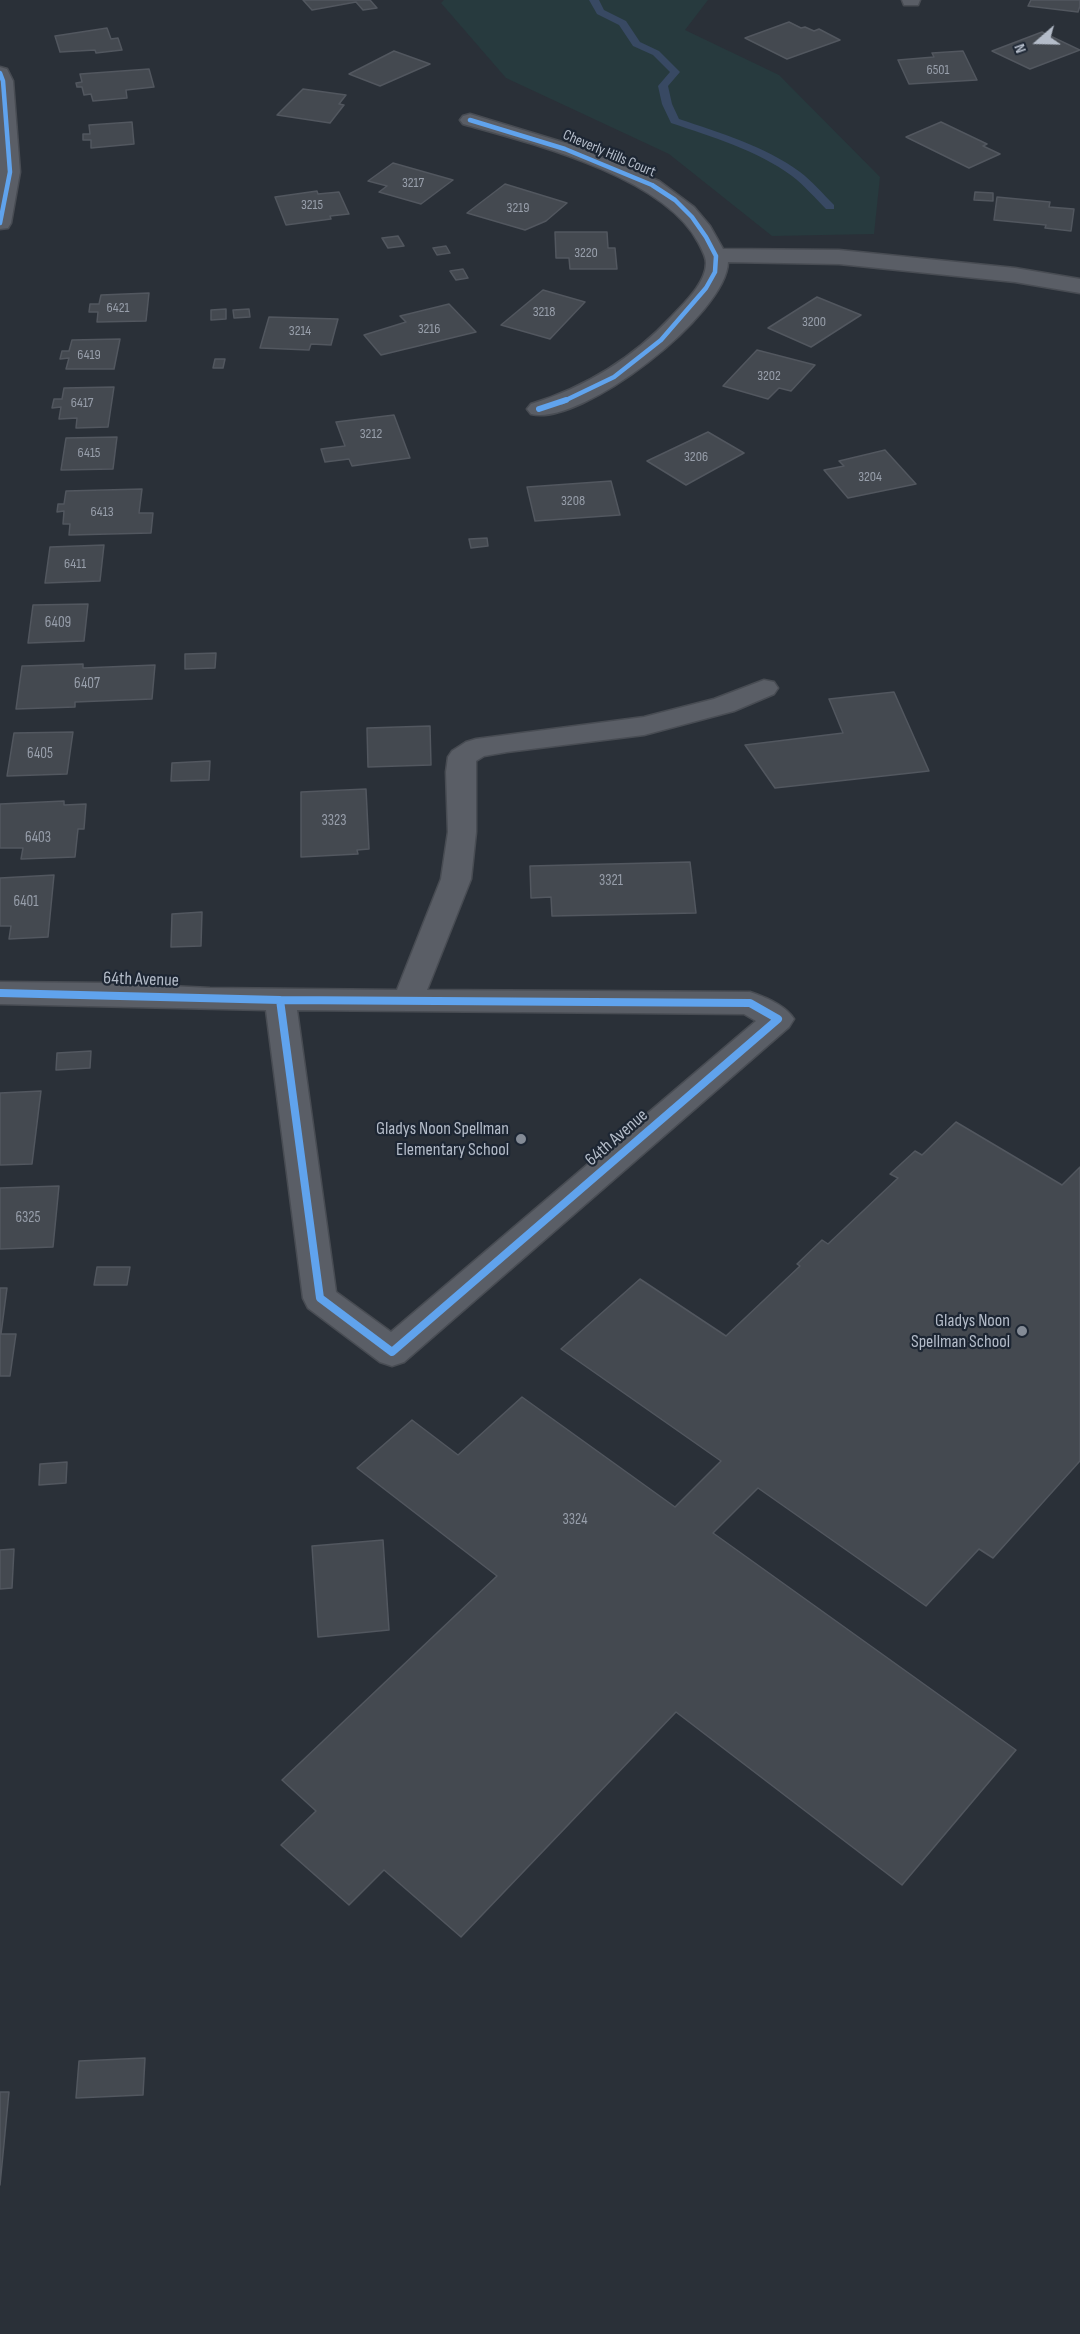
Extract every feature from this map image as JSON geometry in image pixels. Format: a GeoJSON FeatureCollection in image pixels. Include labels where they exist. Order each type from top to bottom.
{"type":"FeatureCollection","features":[{"type":"Feature","properties":{"kind":"street"},"geometry":{"type":"LineString","coordinates":[[0,73],[3,81],[10,172],[0,223]]}},
{"type":"Feature","properties":{"kind":"street","name":"Cheverly Hills Court"},"geometry":{"type":"LineString","coordinates":[[470,120],[548,143],[645,182],[670,196],[693,218],[705,234],[715,255]]}},
{"type":"Feature","properties":{"kind":"street"},"geometry":{"type":"LineString","coordinates":[[539,409],[586,393],[640,360],[689,311],[712,279],[717,266],[715,255],[839,257],[1015,275],[1080,286]]}},
{"type":"Feature","properties":{"kind":"street"},"geometry":{"type":"LineString","coordinates":[[408,1000],[456,879],[462,832],[460,772],[462,757],[476,748],[644,726],[724,705],[764,688]]}},
{"type":"Feature","properties":{"kind":"street","name":"64th Avenue"},"geometry":{"type":"LineString","coordinates":[[0,993],[109,994],[210,999],[280,999],[750,1003],[778,1019],[392,1352],[320,1298],[280,999]]}},
{"type":"Feature","properties":{"kind":"green space"},"geometry":{"type":"Polygon","coordinates":[[[444,0],[708,0],[685,30],[779,75],[880,177],[874,234],[772,236],[669,154],[506,78],[441,3],[444,0]]]}},
{"type":"Feature","properties":{"kind":"building"},"geometry":{"type":"Polygon","coordinates":[[[303,0],[370,0],[377,8],[363,10],[356,2],[312,10],[303,0]]]}},
{"type":"Feature","properties":{"kind":"building"},"geometry":{"type":"Polygon","coordinates":[[[1031,0],[1080,0],[1080,6],[1078,12],[1028,6],[1031,0]]]}},
{"type":"Feature","properties":{"kind":"building"},"geometry":{"type":"Polygon","coordinates":[[[789,22],[801,28],[805,27],[814,31],[819,29],[840,40],[787,59],[745,38],[789,22]]]}},
{"type":"Feature","properties":{"kind":"building"},"geometry":{"type":"Polygon","coordinates":[[[107,28],[111,39],[118,38],[122,50],[96,53],[95,50],[60,52],[55,36],[107,28]]]}},
{"type":"Feature","properties":{"kind":"building"},"geometry":{"type":"Polygon","coordinates":[[[1042,32],[1080,50],[1030,69],[992,51],[1042,32]]]}},
{"type":"Feature","properties":{"kind":"building"},"geometry":{"type":"Polygon","coordinates":[[[394,51],[430,64],[380,86],[349,74],[394,51]]]}},
{"type":"Feature","properties":{"kind":"building"},"geometry":{"type":"Polygon","coordinates":[[[963,51],[977,80],[909,84],[898,60],[934,57],[932,53],[963,51]]]}},
{"type":"Feature","properties":{"kind":"building"},"geometry":{"type":"Polygon","coordinates":[[[149,69],[154,87],[126,90],[127,98],[93,101],[91,94],[84,95],[82,87],[77,87],[76,83],[82,82],[80,74],[149,69]]]}},
{"type":"Feature","properties":{"kind":"building"},"geometry":{"type":"Polygon","coordinates":[[[303,89],[346,95],[339,104],[344,105],[330,123],[277,115],[303,89]]]}},
{"type":"Feature","properties":{"kind":"building"},"geometry":{"type":"Polygon","coordinates":[[[132,122],[134,144],[91,148],[91,140],[83,140],[83,134],[90,134],[89,125],[132,122]]]}},
{"type":"Feature","properties":{"kind":"building"},"geometry":{"type":"Polygon","coordinates":[[[941,122],[987,144],[983,146],[1000,154],[969,168],[906,137],[941,122]]]}},
{"type":"Feature","properties":{"kind":"building"},"geometry":{"type":"Polygon","coordinates":[[[393,163],[453,180],[421,204],[379,192],[387,186],[368,181],[393,163]]]}},
{"type":"Feature","properties":{"kind":"building"},"geometry":{"type":"Polygon","coordinates":[[[505,184],[567,203],[546,221],[525,230],[467,213],[505,184]]]}},
{"type":"Feature","properties":{"kind":"building"},"geometry":{"type":"Polygon","coordinates":[[[317,191],[318,194],[339,192],[349,214],[330,216],[331,219],[286,225],[275,197],[317,191]]]}},
{"type":"Feature","properties":{"kind":"building"},"geometry":{"type":"Polygon","coordinates":[[[975,192],[993,193],[993,201],[974,200],[975,192]]]}},
{"type":"Feature","properties":{"kind":"building"},"geometry":{"type":"Polygon","coordinates":[[[997,197],[1050,202],[1049,207],[1074,209],[1071,231],[1045,228],[1046,225],[994,220],[997,197]]]}},
{"type":"Feature","properties":{"kind":"building"},"geometry":{"type":"Polygon","coordinates":[[[555,232],[607,232],[608,248],[615,248],[617,269],[570,269],[569,258],[556,258],[555,232]]]}},
{"type":"Feature","properties":{"kind":"building"},"geometry":{"type":"Polygon","coordinates":[[[398,236],[404,246],[388,248],[382,238],[398,236]]]}},
{"type":"Feature","properties":{"kind":"building"},"geometry":{"type":"Polygon","coordinates":[[[446,246],[450,253],[437,255],[433,248],[446,246]]]}},
{"type":"Feature","properties":{"kind":"building"},"geometry":{"type":"Polygon","coordinates":[[[463,269],[468,278],[456,280],[450,271],[463,269]]]}},
{"type":"Feature","properties":{"kind":"building"},"geometry":{"type":"Polygon","coordinates":[[[543,290],[585,302],[550,339],[501,325],[543,290]]]}},
{"type":"Feature","properties":{"kind":"building"},"geometry":{"type":"Polygon","coordinates":[[[149,293],[146,321],[97,322],[98,312],[89,312],[90,304],[99,304],[101,295],[149,293]]]}},
{"type":"Feature","properties":{"kind":"building"},"geometry":{"type":"Polygon","coordinates":[[[817,297],[861,315],[811,347],[768,328],[817,297]]]}},
{"type":"Feature","properties":{"kind":"building"},"geometry":{"type":"Polygon","coordinates":[[[449,304],[476,332],[381,355],[364,335],[406,322],[400,316],[449,304]]]}},
{"type":"Feature","properties":{"kind":"building"},"geometry":{"type":"Polygon","coordinates":[[[226,309],[226,319],[211,320],[211,310],[226,309]]]}},
{"type":"Feature","properties":{"kind":"building"},"geometry":{"type":"Polygon","coordinates":[[[249,309],[250,317],[234,318],[233,310],[249,309]]]}},
{"type":"Feature","properties":{"kind":"building"},"geometry":{"type":"Polygon","coordinates":[[[269,317],[338,319],[331,345],[311,344],[309,350],[260,348],[269,317]]]}},
{"type":"Feature","properties":{"kind":"building"},"geometry":{"type":"Polygon","coordinates":[[[120,339],[114,369],[66,369],[69,358],[60,359],[62,351],[69,351],[72,340],[120,339]]]}},
{"type":"Feature","properties":{"kind":"building"},"geometry":{"type":"Polygon","coordinates":[[[757,350],[815,365],[791,391],[779,388],[768,399],[723,386],[757,350]]]}},
{"type":"Feature","properties":{"kind":"building"},"geometry":{"type":"Polygon","coordinates":[[[215,359],[225,359],[223,368],[213,368],[215,359]]]}},
{"type":"Feature","properties":{"kind":"building"},"geometry":{"type":"Polygon","coordinates":[[[114,387],[108,427],[76,428],[77,418],[59,419],[61,407],[52,408],[54,399],[62,399],[64,388],[114,387]]]}},
{"type":"Feature","properties":{"kind":"building"},"geometry":{"type":"Polygon","coordinates":[[[394,415],[410,458],[352,466],[349,459],[325,462],[321,449],[345,446],[336,422],[394,415]]]}},
{"type":"Feature","properties":{"kind":"building"},"geometry":{"type":"Polygon","coordinates":[[[708,432],[744,453],[686,485],[647,461],[708,432]]]}},
{"type":"Feature","properties":{"kind":"building"},"geometry":{"type":"Polygon","coordinates":[[[117,437],[113,469],[61,470],[66,438],[117,437]]]}},
{"type":"Feature","properties":{"kind":"building"},"geometry":{"type":"Polygon","coordinates":[[[885,450],[916,484],[848,498],[824,470],[844,466],[839,461],[885,450]]]}},
{"type":"Feature","properties":{"kind":"building"},"geometry":{"type":"Polygon","coordinates":[[[611,481],[620,515],[535,521],[527,487],[611,481]]]}},
{"type":"Feature","properties":{"kind":"building"},"geometry":{"type":"Polygon","coordinates":[[[142,489],[139,513],[153,513],[151,533],[69,535],[70,524],[63,524],[64,511],[57,512],[58,504],[64,504],[66,491],[142,489]]]}},
{"type":"Feature","properties":{"kind":"building"},"geometry":{"type":"Polygon","coordinates":[[[487,538],[488,546],[471,548],[469,539],[487,538]]]}},
{"type":"Feature","properties":{"kind":"building"},"geometry":{"type":"Polygon","coordinates":[[[104,545],[100,581],[45,583],[50,547],[104,545]]]}},
{"type":"Feature","properties":{"kind":"building"},"geometry":{"type":"Polygon","coordinates":[[[88,604],[84,641],[28,643],[33,605],[88,604]]]}},
{"type":"Feature","properties":{"kind":"building"},"geometry":{"type":"Polygon","coordinates":[[[216,653],[215,668],[185,669],[185,654],[216,653]]]}},
{"type":"Feature","properties":{"kind":"building"},"geometry":{"type":"Polygon","coordinates":[[[83,664],[83,668],[155,665],[152,699],[75,702],[75,707],[16,709],[22,666],[83,664]]]}},
{"type":"Feature","properties":{"kind":"building"},"geometry":{"type":"Polygon","coordinates":[[[894,692],[929,771],[775,788],[745,745],[843,733],[829,699],[894,692]]]}},
{"type":"Feature","properties":{"kind":"building"},"geometry":{"type":"Polygon","coordinates":[[[430,726],[431,765],[368,767],[367,728],[430,726]]]}},
{"type":"Feature","properties":{"kind":"building"},"geometry":{"type":"Polygon","coordinates":[[[73,732],[67,774],[7,776],[14,733],[73,732]]]}},
{"type":"Feature","properties":{"kind":"building"},"geometry":{"type":"Polygon","coordinates":[[[210,761],[209,780],[171,781],[172,763],[210,761]]]}},
{"type":"Feature","properties":{"kind":"building"},"geometry":{"type":"Polygon","coordinates":[[[366,789],[369,849],[357,850],[358,854],[301,857],[301,792],[366,789]]]}},
{"type":"Feature","properties":{"kind":"building"},"geometry":{"type":"Polygon","coordinates":[[[64,801],[64,805],[86,804],[84,829],[78,829],[75,857],[21,859],[23,848],[0,848],[0,804],[64,801]]]}},
{"type":"Feature","properties":{"kind":"building"},"geometry":{"type":"Polygon","coordinates":[[[690,862],[696,913],[552,916],[551,897],[531,898],[530,866],[690,862]]]}},
{"type":"Feature","properties":{"kind":"building"},"geometry":{"type":"Polygon","coordinates":[[[54,875],[48,937],[9,939],[11,926],[0,926],[0,878],[54,875]]]}},
{"type":"Feature","properties":{"kind":"building"},"geometry":{"type":"Polygon","coordinates":[[[202,912],[201,946],[171,947],[172,914],[202,912]]]}},
{"type":"Feature","properties":{"kind":"building"},"geometry":{"type":"Polygon","coordinates":[[[91,1051],[90,1068],[56,1070],[57,1053],[91,1051]]]}},
{"type":"Feature","properties":{"kind":"building"},"geometry":{"type":"Polygon","coordinates":[[[41,1091],[32,1164],[0,1165],[0,1093],[41,1091]]]}},
{"type":"Feature","properties":{"kind":"building"},"geometry":{"type":"Polygon","coordinates":[[[956,1122],[1062,1185],[1080,1167],[1080,1461],[993,1558],[979,1549],[926,1606],[758,1488],[713,1533],[1016,1750],[902,1885],[676,1712],[461,1937],[384,1870],[349,1905],[281,1845],[316,1811],[282,1780],[497,1576],[357,1468],[412,1420],[458,1455],[522,1397],[675,1507],[721,1461],[561,1349],[640,1279],[726,1336],[800,1266],[797,1264],[822,1240],[828,1244],[898,1178],[890,1174],[915,1151],[922,1155],[956,1122]]]}},
{"type":"Feature","properties":{"kind":"building"},"geometry":{"type":"Polygon","coordinates":[[[59,1186],[53,1247],[0,1249],[0,1188],[59,1186]]]}},
{"type":"Feature","properties":{"kind":"building"},"geometry":{"type":"Polygon","coordinates":[[[97,1267],[130,1267],[127,1285],[94,1285],[97,1267]]]}},
{"type":"Feature","properties":{"kind":"building"},"geometry":{"type":"Polygon","coordinates":[[[0,1288],[7,1288],[1,1334],[16,1334],[10,1376],[0,1376],[0,1288]]]}},
{"type":"Feature","properties":{"kind":"building"},"geometry":{"type":"Polygon","coordinates":[[[67,1462],[66,1483],[39,1485],[40,1464],[67,1462]]]}},
{"type":"Feature","properties":{"kind":"building"},"geometry":{"type":"Polygon","coordinates":[[[383,1540],[389,1630],[318,1637],[312,1546],[383,1540]]]}},
{"type":"Feature","properties":{"kind":"building"},"geometry":{"type":"Polygon","coordinates":[[[14,1549],[12,1588],[0,1589],[0,1550],[14,1549]]]}},
{"type":"Feature","properties":{"kind":"building"},"geometry":{"type":"Polygon","coordinates":[[[145,2058],[143,2095],[76,2098],[79,2061],[145,2058]]]}},
{"type":"Feature","properties":{"kind":"building"},"geometry":{"type":"Polygon","coordinates":[[[0,2092],[9,2092],[0,2185],[0,2092]]]}},
{"type":"Feature","properties":{"kind":"waterway"},"geometry":{"type":"LineString","coordinates":[[594,0],[600,12],[623,23],[636,44],[656,53],[675,72],[663,86],[667,104],[675,121],[738,143],[768,157],[796,174],[830,207]]}},
{"type":"Feature","properties":{"kind":"cycle path"},"geometry":{"type":"LineString","coordinates":[[0,73],[3,81],[10,172],[0,223]]}},
{"type":"Feature","properties":{"kind":"cycle path"},"geometry":{"type":"LineString","coordinates":[[470,120],[565,149],[658,188],[675,200],[692,217],[702,230],[716,259],[715,272],[700,297],[676,325],[646,354],[597,386],[560,403],[539,409]]}},
{"type":"Feature","properties":{"kind":"cycle path"},"geometry":{"type":"LineString","coordinates":[[0,993],[109,994],[210,999],[750,1003],[778,1019],[392,1352],[320,1298],[280,999]]}},
{"type":"Feature","properties":{"kind":"place","name":"Gladys Noon Spellman Elementary School"},"geometry":{"type":"Point","coordinates":[521,1139]}},
{"type":"Feature","properties":{"kind":"place","name":"Gladys Noon Spellman School"},"geometry":{"type":"Point","coordinates":[1022,1331]}}]}
